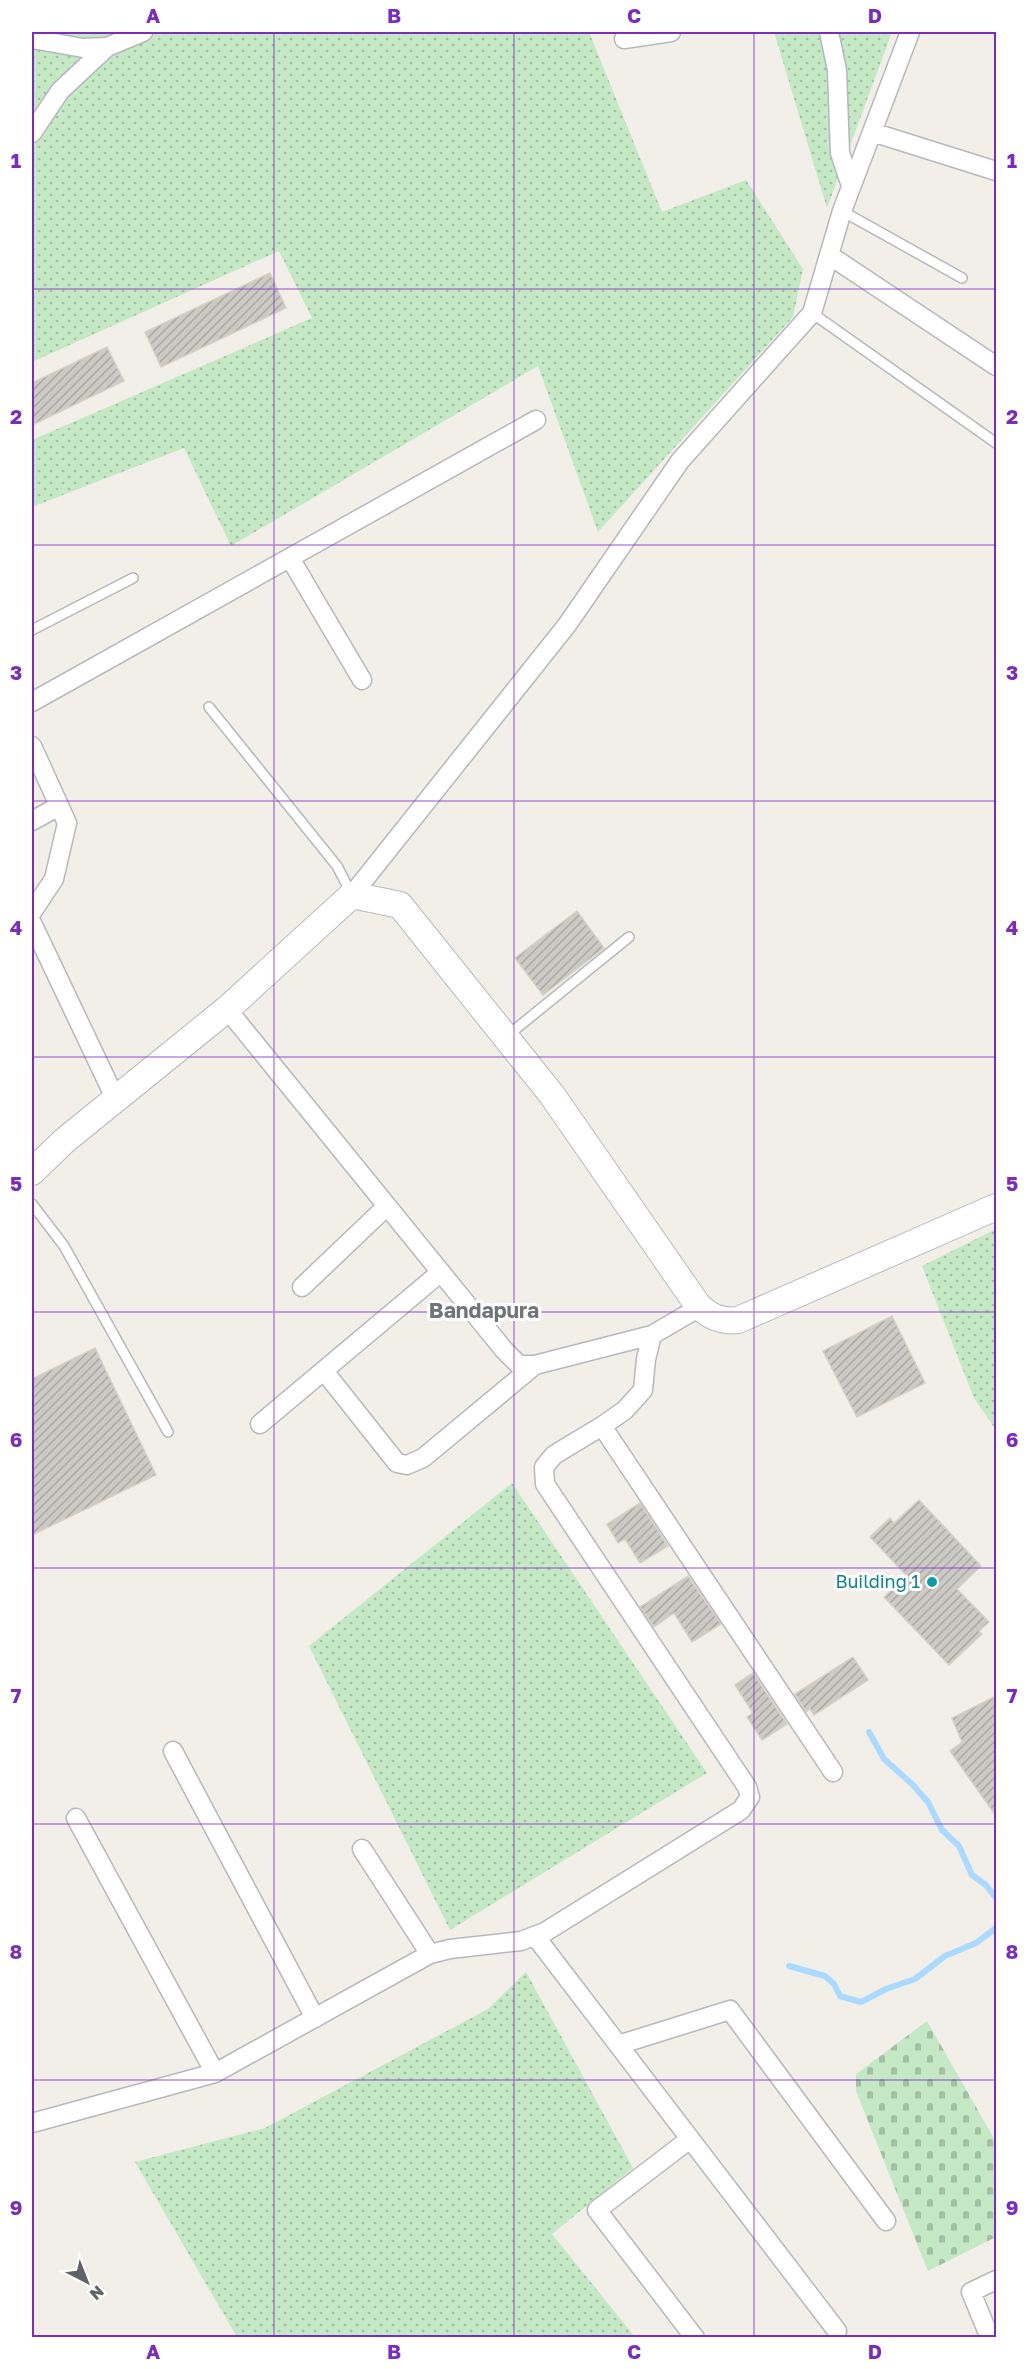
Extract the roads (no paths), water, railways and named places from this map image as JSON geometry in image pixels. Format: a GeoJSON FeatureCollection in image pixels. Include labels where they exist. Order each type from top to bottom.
{"type":"FeatureCollection","features":[{"type":"Feature","properties":{"kind":"street"},"geometry":{"type":"LineString","coordinates":[[32,39],[82,48],[107,47],[143,32]]}},
{"type":"Feature","properties":{"kind":"street"},"geometry":{"type":"LineString","coordinates":[[624,39],[671,32]]}},
{"type":"Feature","properties":{"kind":"street"},"geometry":{"type":"LineString","coordinates":[[829,32],[837,70],[840,153],[851,186]]}},
{"type":"Feature","properties":{"kind":"street"},"geometry":{"type":"LineString","coordinates":[[32,1172],[64,1141],[227,1009],[352,895],[567,625],[680,461],[812,313],[842,211],[910,32]]}},
{"type":"Feature","properties":{"kind":"street"},"geometry":{"type":"LineString","coordinates":[[32,133],[60,91],[107,47]]}},
{"type":"Feature","properties":{"kind":"street"},"geometry":{"type":"LineString","coordinates":[[872,132],[996,171]]}},
{"type":"Feature","properties":{"kind":"street"},"geometry":{"type":"LineString","coordinates":[[828,255],[996,366]]}},
{"type":"Feature","properties":{"kind":"street"},"geometry":{"type":"LineString","coordinates":[[32,702],[536,420]]}},
{"type":"Feature","properties":{"kind":"street"},"geometry":{"type":"LineString","coordinates":[[290,558],[362,680]]}},
{"type":"Feature","properties":{"kind":"street"},"geometry":{"type":"LineString","coordinates":[[32,746],[67,823],[54,879],[32,912]]}},
{"type":"Feature","properties":{"kind":"street"},"geometry":{"type":"LineString","coordinates":[[32,821],[59,806]]}},
{"type":"Feature","properties":{"kind":"street"},"geometry":{"type":"LineString","coordinates":[[352,895],[400,905],[552,1095],[699,1307],[719,1320],[738,1320],[996,1207]]}},
{"type":"Feature","properties":{"kind":"street"},"geometry":{"type":"LineString","coordinates":[[32,923],[116,1100]]}},
{"type":"Feature","properties":{"kind":"street"},"geometry":{"type":"LineString","coordinates":[[227,1009],[504,1350],[519,1365],[535,1365],[652,1335],[699,1307]]}},
{"type":"Feature","properties":{"kind":"street"},"geometry":{"type":"LineString","coordinates":[[303,1287],[387,1206]]}},
{"type":"Feature","properties":{"kind":"street"},"geometry":{"type":"LineString","coordinates":[[260,1424],[441,1272]]}},
{"type":"Feature","properties":{"kind":"street"},"geometry":{"type":"LineString","coordinates":[[32,2123],[215,2073],[430,1954],[450,1949],[521,1941],[545,1932],[741,1810],[750,1797],[747,1787],[545,1484],[544,1467],[554,1455],[625,1410],[643,1390],[646,1359],[652,1335]]}},
{"type":"Feature","properties":{"kind":"street"},"geometry":{"type":"LineString","coordinates":[[324,1371],[397,1463],[407,1466],[423,1458],[535,1365]]}},
{"type":"Feature","properties":{"kind":"street"},"geometry":{"type":"LineString","coordinates":[[602,1426],[833,1772]]}},
{"type":"Feature","properties":{"kind":"street"},"geometry":{"type":"LineString","coordinates":[[173,1751],[315,2018]]}},
{"type":"Feature","properties":{"kind":"street"},"geometry":{"type":"LineString","coordinates":[[76,1818],[215,2073]]}},
{"type":"Feature","properties":{"kind":"street"},"geometry":{"type":"LineString","coordinates":[[362,1849],[430,1954]]}},
{"type":"Feature","properties":{"kind":"street"},"geometry":{"type":"LineString","coordinates":[[535,1936],[837,2331]]}},
{"type":"Feature","properties":{"kind":"street"},"geometry":{"type":"LineString","coordinates":[[618,2045],[730,2010],[886,2221]]}},
{"type":"Feature","properties":{"kind":"street"},"geometry":{"type":"LineString","coordinates":[[690,2139],[597,2210],[694,2337]]}},
{"type":"Feature","properties":{"kind":"street"},"geometry":{"type":"LineString","coordinates":[[990,2337],[971,2292],[996,2280]]}},
{"type":"Feature","properties":{"kind":"lane"},"geometry":{"type":"LineString","coordinates":[[842,211],[962,278]]}},
{"type":"Feature","properties":{"kind":"lane"},"geometry":{"type":"LineString","coordinates":[[812,313],[996,443]]}},
{"type":"Feature","properties":{"kind":"lane"},"geometry":{"type":"LineString","coordinates":[[32,630],[133,578]]}},
{"type":"Feature","properties":{"kind":"lane"},"geometry":{"type":"LineString","coordinates":[[209,707],[337,866],[352,895]]}},
{"type":"Feature","properties":{"kind":"lane"},"geometry":{"type":"LineString","coordinates":[[506,1036],[629,937]]}},
{"type":"Feature","properties":{"kind":"lane"},"geometry":{"type":"LineString","coordinates":[[32,1204],[64,1246],[168,1432]]}},
{"type":"Feature","properties":{"kind":"waterway"},"geometry":{"type":"LineString","coordinates":[[869,1732],[884,1759],[928,1802],[942,1830],[959,1846],[972,1875],[986,1885],[996,1898]]}},
{"type":"Feature","properties":{"kind":"waterway"},"geometry":{"type":"LineString","coordinates":[[789,1966],[825,1976],[834,1984],[840,1996],[861,2002],[886,1989],[915,1979],[945,1956],[976,1943],[996,1928]]}},
{"type":"Feature","properties":{"kind":"place","name":"Building 1"},"geometry":{"type":"Point","coordinates":[932,1582]}},
{"type":"Feature","properties":{"kind":"district","name":"Bandapura"},"geometry":{"type":"Point","coordinates":[484,1311]}}]}
